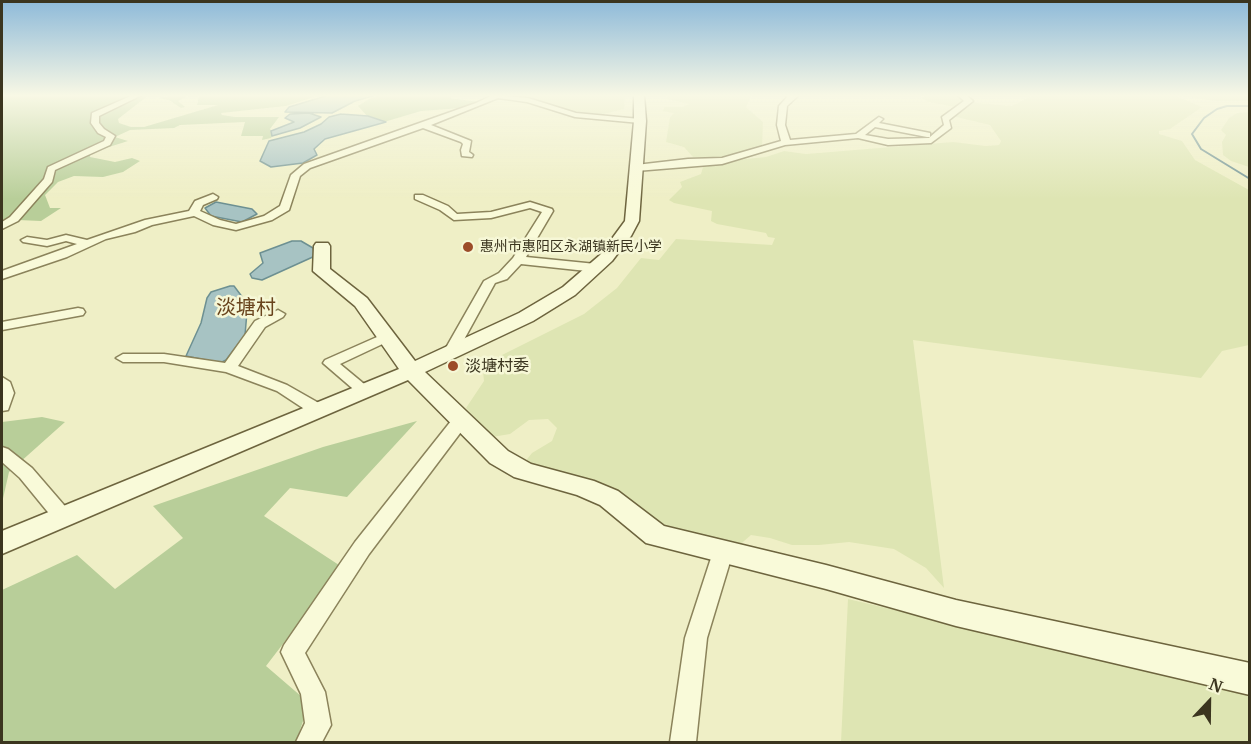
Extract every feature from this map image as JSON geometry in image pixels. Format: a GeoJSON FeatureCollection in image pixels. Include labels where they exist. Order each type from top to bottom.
{"type":"FeatureCollection","features":[{"type":"Feature","properties":{"kind":"main road"},"geometry":{"type":"LineString","coordinates":[[2,543],[411,371],[549,304],[577,285],[596,267],[619,242],[630,224],[639,130]]}},
{"type":"Feature","properties":{"kind":"main road"},"geometry":{"type":"LineString","coordinates":[[322,246],[321,271],[361,302],[411,371],[499,457],[514,467],[585,488],[609,498],[620,504],[656,535],[826,577],[956,613],[1250,679]]}},
{"type":"Feature","properties":{"kind":"street"},"geometry":{"type":"LineString","coordinates":[[2,226],[14,219],[49,180],[51,169],[107,143],[111,136],[100,130]]}},
{"type":"Feature","properties":{"kind":"street"},"geometry":{"type":"LineString","coordinates":[[2,275],[63,255],[87,243],[149,222],[195,213],[218,223],[236,227],[268,218],[285,208],[296,174],[302,169],[406,130]]}},
{"type":"Feature","properties":{"kind":"street"},"geometry":{"type":"LineString","coordinates":[[436,130],[464,140],[468,144],[465,154],[469,155]]}},
{"type":"Feature","properties":{"kind":"street"},"geometry":{"type":"LineString","coordinates":[[783,130],[786,139],[784,143]]}},
{"type":"Feature","properties":{"kind":"street"},"geometry":{"type":"LineString","coordinates":[[858,136],[866,130]]}},
{"type":"Feature","properties":{"kind":"street"},"geometry":{"type":"LineString","coordinates":[[909,130],[935,136]]}},
{"type":"Feature","properties":{"kind":"street"},"geometry":{"type":"LineString","coordinates":[[636,168],[722,160],[784,143],[858,136],[888,142],[931,140],[943,130]]}},
{"type":"Feature","properties":{"kind":"street"},"geometry":{"type":"LineString","coordinates":[[195,213],[199,203],[213,197]]}},
{"type":"Feature","properties":{"kind":"street"},"geometry":{"type":"LineString","coordinates":[[419,197],[444,208],[454,217],[491,215],[530,205],[548,212],[518,260],[502,276],[490,281],[450,353]]}},
{"type":"Feature","properties":{"kind":"street"},"geometry":{"type":"LineString","coordinates":[[27,240],[46,243],[66,238],[87,243]]}},
{"type":"Feature","properties":{"kind":"street"},"geometry":{"type":"LineString","coordinates":[[518,260],[596,267]]}},
{"type":"Feature","properties":{"kind":"street"},"geometry":{"type":"LineString","coordinates":[[2,326],[78,312]]}},
{"type":"Feature","properties":{"kind":"street"},"geometry":{"type":"LineString","coordinates":[[229,368],[260,324],[278,314]]}},
{"type":"Feature","properties":{"kind":"street"},"geometry":{"type":"LineString","coordinates":[[363,391],[330,363],[386,337]]}},
{"type":"Feature","properties":{"kind":"street"},"geometry":{"type":"LineString","coordinates":[[123,358],[164,358],[229,368],[282,388],[318,410]]}},
{"type":"Feature","properties":{"kind":"street"},"geometry":{"type":"LineString","coordinates":[[2,382],[6,393],[2,406]]}},
{"type":"Feature","properties":{"kind":"street"},"geometry":{"type":"LineString","coordinates":[[309,742],[318,725],[313,693],[292,652],[362,548],[461,420]]}},
{"type":"Feature","properties":{"kind":"street"},"geometry":{"type":"LineString","coordinates":[[2,453],[26,473],[63,517]]}},
{"type":"Feature","properties":{"kind":"street"},"geometry":{"type":"LineString","coordinates":[[683,742],[696,638],[723,552]]}},
{"type":"Feature","properties":{"kind":"green space"},"geometry":{"type":"Polygon","coordinates":[[[2,130],[136,130],[115,137],[128,141],[90,153],[90,157],[115,162],[132,158],[140,161],[123,172],[103,177],[74,176],[58,182],[45,195],[50,208],[61,208],[41,221],[18,220],[2,229],[2,130]]]}},
{"type":"Feature","properties":{"kind":"green space"},"geometry":{"type":"Polygon","coordinates":[[[243,130],[271,130],[274,134],[271,138],[262,140],[263,136],[241,136],[243,130]]]}},
{"type":"Feature","properties":{"kind":"green space"},"geometry":{"type":"Polygon","coordinates":[[[668,130],[763,130],[762,148],[723,158],[693,157],[684,147],[666,142],[668,130]]]}},
{"type":"Feature","properties":{"kind":"green space"},"geometry":{"type":"Polygon","coordinates":[[[993,130],[1166,130],[1159,131],[1159,134],[1182,141],[1195,160],[1249,190],[1249,345],[1222,351],[1201,378],[913,340],[944,588],[926,568],[894,549],[849,542],[792,545],[751,535],[736,548],[686,541],[524,463],[532,453],[552,441],[557,428],[548,419],[529,420],[510,434],[492,437],[466,408],[484,381],[483,371],[494,359],[584,314],[617,288],[641,258],[659,260],[676,239],[772,245],[775,238],[768,237],[766,233],[717,224],[711,221],[712,211],[669,200],[682,187],[680,182],[701,174],[703,167],[766,157],[784,151],[806,154],[953,142],[986,146],[999,145],[1001,141],[993,130]]]}},
{"type":"Feature","properties":{"kind":"green space"},"geometry":{"type":"Polygon","coordinates":[[[1221,130],[1250,130],[1249,167],[1231,161],[1223,155],[1222,142],[1226,135],[1221,130]]]}},
{"type":"Feature","properties":{"kind":"green space"},"geometry":{"type":"Polygon","coordinates":[[[42,417],[65,422],[9,472],[2,503],[2,422],[42,417]]]}},
{"type":"Feature","properties":{"kind":"green space"},"geometry":{"type":"Polygon","coordinates":[[[417,421],[347,497],[290,488],[264,516],[342,567],[266,666],[309,703],[296,742],[2,742],[2,590],[77,555],[115,589],[183,538],[153,506],[323,447],[417,421]]]}},
{"type":"Feature","properties":{"kind":"green space"},"geometry":{"type":"Polygon","coordinates":[[[848,599],[1249,693],[1249,742],[841,742],[848,599]]]}},
{"type":"Feature","properties":{"kind":"water"},"geometry":{"type":"Polygon","coordinates":[[[274,130],[294,130],[272,136],[271,131],[274,130]]]}},
{"type":"Feature","properties":{"kind":"water"},"geometry":{"type":"Polygon","coordinates":[[[309,130],[358,130],[325,139],[314,149],[317,155],[303,163],[271,167],[260,161],[269,141],[309,130]]]}},
{"type":"Feature","properties":{"kind":"water"},"geometry":{"type":"Polygon","coordinates":[[[216,202],[252,209],[257,214],[242,222],[211,216],[205,208],[216,202]]]}},
{"type":"Feature","properties":{"kind":"water"},"geometry":{"type":"Polygon","coordinates":[[[292,241],[301,241],[313,248],[315,256],[262,280],[252,278],[250,274],[263,263],[260,253],[292,241]]]}},
{"type":"Feature","properties":{"kind":"water"},"geometry":{"type":"Polygon","coordinates":[[[234,286],[243,298],[247,312],[245,335],[226,360],[220,363],[186,356],[201,323],[207,298],[211,292],[234,286]]]}},
{"type":"Feature","properties":{"kind":"waterway"},"geometry":{"type":"LineString","coordinates":[[1195,130],[1192,134],[1201,149],[1250,179]]}},
{"type":"Feature","properties":{"kind":"place","name":"惠州市惠阳区永湖镇新民小学"},"geometry":{"type":"Point","coordinates":[468,247]}},
{"type":"Feature","properties":{"kind":"place","name":"淡塘村委"},"geometry":{"type":"Point","coordinates":[453,366]}},
{"type":"Feature","properties":{"kind":"district","name":"淡塘村"},"geometry":{"type":"Point","coordinates":[246,308]}}]}
